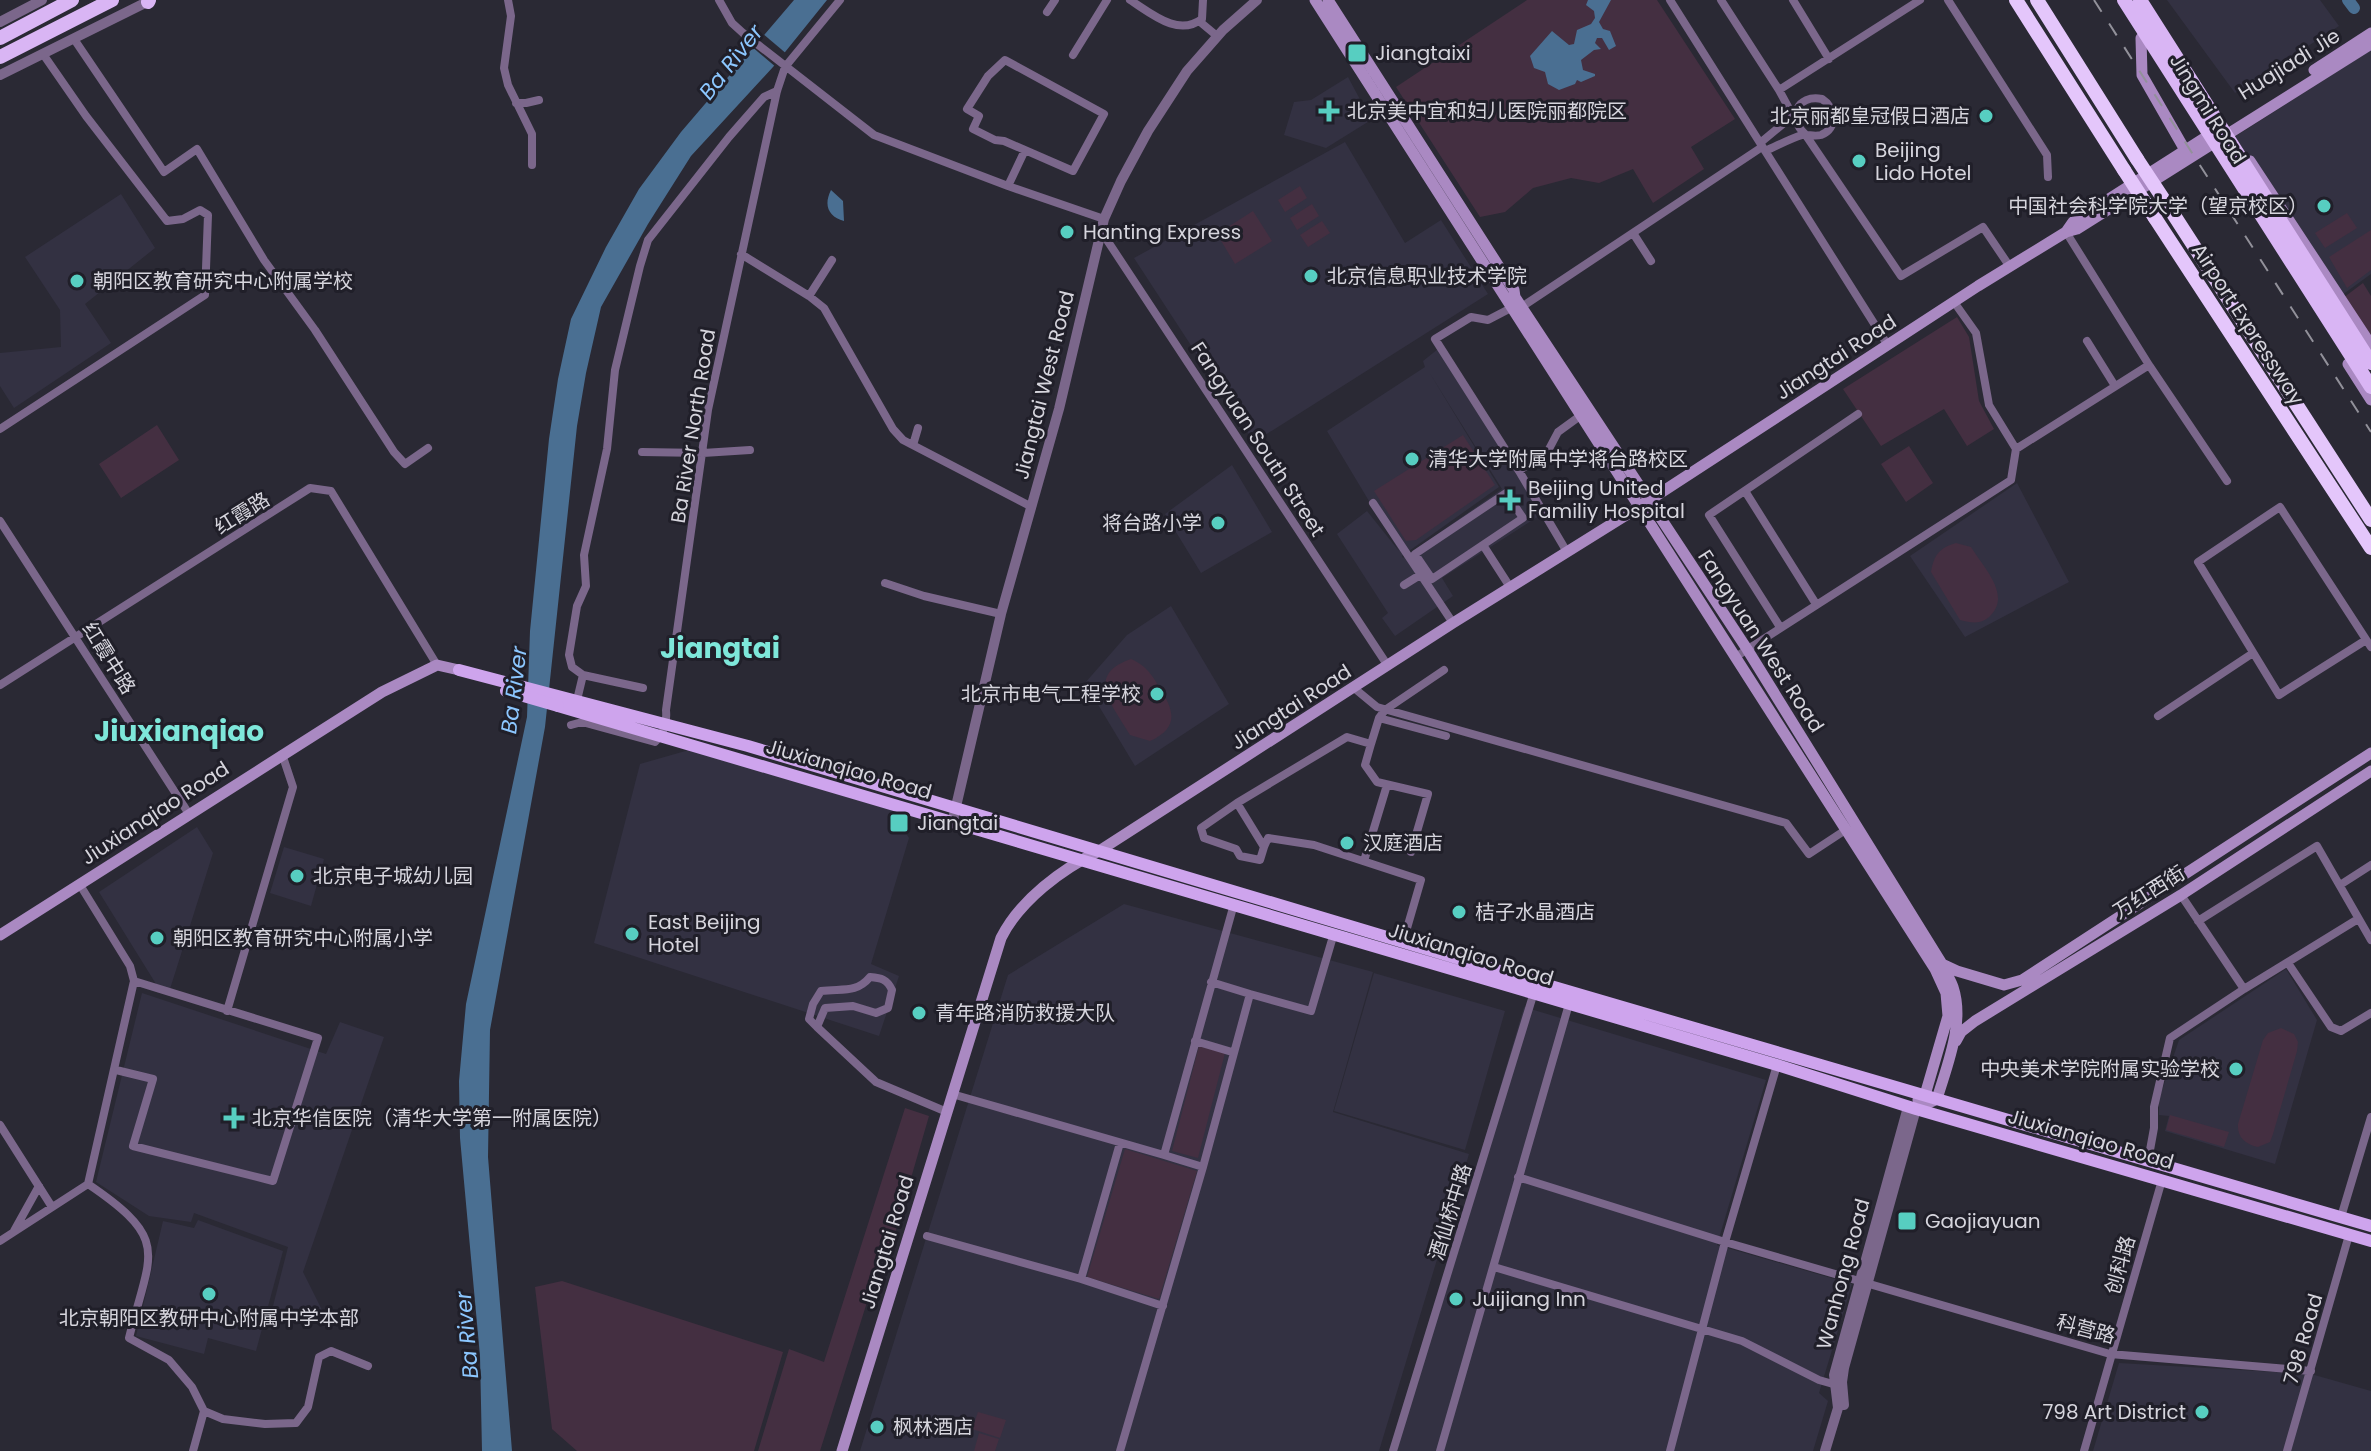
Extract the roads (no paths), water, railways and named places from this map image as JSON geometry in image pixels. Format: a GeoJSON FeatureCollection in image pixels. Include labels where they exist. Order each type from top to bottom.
{"type":"FeatureCollection","features":[{"type":"Feature","properties":{"kind":"highway"},"geometry":{"type":"LineString","coordinates":[[0,38],[72,0]]}},
{"type":"Feature","properties":{"kind":"highway"},"geometry":{"type":"LineString","coordinates":[[0,57],[112,0]]}},
{"type":"Feature","properties":{"kind":"highway","name":"Airport Expressway"},"geometry":{"type":"LineString","coordinates":[[2016,0],[2371,548]]}},
{"type":"Feature","properties":{"kind":"highway","name":"Airport Expressway"},"geometry":{"type":"LineString","coordinates":[[2037,0],[2371,520]]}},
{"type":"Feature","properties":{"kind":"highway"},"geometry":{"type":"LineString","coordinates":[[2124,0],[2371,387]]}},
{"type":"Feature","properties":{"kind":"highway"},"geometry":{"type":"LineString","coordinates":[[2142,0],[2371,363]]}},
{"type":"Feature","properties":{"kind":"main road","name":"Fangyuan West Road"},"geometry":{"type":"LineString","coordinates":[[1315,0],[1942,964],[1954,988],[1956,1017],[1952,1048],[1931,1097]]}},
{"type":"Feature","properties":{"kind":"main road","name":"Fangyuan West Road"},"geometry":{"type":"LineString","coordinates":[[1328,0],[1514,290],[1515,309],[1580,416],[1644,503]]}},
{"type":"Feature","properties":{"kind":"main road","name":"Jingmi Road"},"geometry":{"type":"LineString","coordinates":[[2117,0],[2371,400]]}},
{"type":"Feature","properties":{"kind":"main road","name":"Jingmi Road"},"geometry":{"type":"LineString","coordinates":[[2142,0],[2371,345]]}},
{"type":"Feature","properties":{"kind":"main road","name":"Huajiadi Jie"},"geometry":{"type":"LineString","coordinates":[[2229,128],[2371,33]]}},
{"type":"Feature","properties":{"kind":"main road"},"geometry":{"type":"LineString","coordinates":[[2141,38],[2142,75],[2185,150]]}},
{"type":"Feature","properties":{"kind":"main road","name":"Huajiadi Jie"},"geometry":{"type":"LineString","coordinates":[[2229,128],[2371,44]]}},
{"type":"Feature","properties":{"kind":"main road"},"geometry":{"type":"LineString","coordinates":[[2207,141],[2229,128]]}},
{"type":"Feature","properties":{"kind":"main road","name":"Jiangtai Road"},"geometry":{"type":"LineString","coordinates":[[2066,232],[2073,222],[2185,150],[2207,141]]}},
{"type":"Feature","properties":{"kind":"main road","name":"Jiangtai Road"},"geometry":{"type":"LineString","coordinates":[[842,1451],[1006,927],[1035,896],[1084,859],[1644,503],[1887,344],[2066,232],[2077,229],[2207,141]]}},
{"type":"Feature","properties":{"kind":"main road","name":"Fangyuan West Road"},"geometry":{"type":"LineString","coordinates":[[1742,653],[1935,969],[1946,993],[1948,1016],[1931,1097]]}},
{"type":"Feature","properties":{"kind":"main road"},"geometry":{"type":"LineString","coordinates":[[437,665],[559,701]]}},
{"type":"Feature","properties":{"kind":"main road","name":"Jiuxianqiao Road"},"geometry":{"type":"LineString","coordinates":[[0,935],[382,692],[437,665]]}},
{"type":"Feature","properties":{"kind":"main road","name":"Jiuxianqiao Road"},"geometry":{"type":"LineString","coordinates":[[559,701],[577,700],[664,730]]}},
{"type":"Feature","properties":{"kind":"main road","name":"Jiuxianqiao Road"},"geometry":{"type":"LineString","coordinates":[[559,701],[954,814],[1099,851],[1403,942],[1535,988],[1569,1004],[1912,1108],[2371,1241]]}},
{"type":"Feature","properties":{"kind":"main road","name":"万红西街"},"geometry":{"type":"LineString","coordinates":[[1942,964],[2004,985],[2022,980],[2371,753]]}},
{"type":"Feature","properties":{"kind":"main road","name":"万红西街"},"geometry":{"type":"LineString","coordinates":[[1952,1048],[1961,1032],[1975,1021],[2181,895],[2371,771]]}},
{"type":"Feature","properties":{"kind":"main road","name":"Jiuxianqiao Road"},"geometry":{"type":"LineString","coordinates":[[954,814],[1084,859],[1234,904],[1931,1097],[2371,1226]]}},
{"type":"Feature","properties":{"kind":"main road"},"geometry":{"type":"LineString","coordinates":[[1912,1108],[1931,1097]]}},
{"type":"Feature","properties":{"kind":"street"},"geometry":{"type":"LineString","coordinates":[[0,22],[42,0]]}},
{"type":"Feature","properties":{"kind":"street"},"geometry":{"type":"LineString","coordinates":[[508,0],[511,16],[504,68],[532,134],[532,165]]}},
{"type":"Feature","properties":{"kind":"street"},"geometry":{"type":"LineString","coordinates":[[719,0],[732,23],[745,35],[874,135],[1104,219]]}},
{"type":"Feature","properties":{"kind":"street","name":"Ba River North Road"},"geometry":{"type":"LineString","coordinates":[[664,730],[708,410],[783,66],[840,0]]}},
{"type":"Feature","properties":{"kind":"street"},"geometry":{"type":"LineString","coordinates":[[1047,12],[1055,0]]}},
{"type":"Feature","properties":{"kind":"street"},"geometry":{"type":"LineString","coordinates":[[1073,55],[1107,0]]}},
{"type":"Feature","properties":{"kind":"street"},"geometry":{"type":"LineString","coordinates":[[1133,1],[1168,23],[1192,26],[1199,21],[1204,9],[1203,0]]}},
{"type":"Feature","properties":{"kind":"street","name":"Jiangtai West Road"},"geometry":{"type":"LineString","coordinates":[[954,814],[1001,614],[1059,409],[1104,219],[1148,131],[1187,71],[1217,36],[1257,0]]}},
{"type":"Feature","properties":{"kind":"street"},"geometry":{"type":"LineString","coordinates":[[1670,0],[1887,344]]}},
{"type":"Feature","properties":{"kind":"street"},"geometry":{"type":"LineString","coordinates":[[1721,0],[1779,90],[1797,126],[1901,276],[1983,227],[2010,267]]}},
{"type":"Feature","properties":{"kind":"street"},"geometry":{"type":"LineString","coordinates":[[1793,0],[1829,59]]}},
{"type":"Feature","properties":{"kind":"street"},"geometry":{"type":"LineString","coordinates":[[1779,90],[1920,0]]}},
{"type":"Feature","properties":{"kind":"street"},"geometry":{"type":"LineString","coordinates":[[1948,0],[2047,155],[2048,177]]}},
{"type":"Feature","properties":{"kind":"street"},"geometry":{"type":"LineString","coordinates":[[0,75],[149,1]]}},
{"type":"Feature","properties":{"kind":"street"},"geometry":{"type":"LineString","coordinates":[[1199,21],[1217,36]]}},
{"type":"Feature","properties":{"kind":"street"},"geometry":{"type":"LineString","coordinates":[[74,39],[164,172],[197,149],[264,260],[315,330],[394,452],[405,464],[428,448]]}},
{"type":"Feature","properties":{"kind":"street"},"geometry":{"type":"LineString","coordinates":[[0,429],[205,295],[208,215],[200,210],[183,219],[167,221],[86,116],[43,54]]}},
{"type":"Feature","properties":{"kind":"street"},"geometry":{"type":"LineString","coordinates":[[1005,60],[1104,114],[1073,171],[1025,150],[973,129],[979,116],[967,109],[988,76],[1005,60]]}},
{"type":"Feature","properties":{"kind":"street"},"geometry":{"type":"LineString","coordinates":[[643,688],[583,675],[572,667],[569,655],[577,606],[586,586],[584,555],[607,449],[615,370],[648,240],[764,97],[777,91]]}},
{"type":"Feature","properties":{"kind":"street"},"geometry":{"type":"LineString","coordinates":[[1567,552],[1435,339],[1471,317],[1488,320],[1515,309],[1762,147],[1794,115],[1800,104],[1815,97],[1828,103],[1833,111],[1834,118],[1829,129],[1819,136],[1805,134],[1762,147]]}},
{"type":"Feature","properties":{"kind":"street"},"geometry":{"type":"LineString","coordinates":[[518,99],[539,100]]}},
{"type":"Feature","properties":{"kind":"street"},"geometry":{"type":"LineString","coordinates":[[518,99],[525,109]]}},
{"type":"Feature","properties":{"kind":"street"},"geometry":{"type":"LineString","coordinates":[[1008,186],[1025,150]]}},
{"type":"Feature","properties":{"kind":"street","name":"Fangyuan South Street"},"geometry":{"type":"LineString","coordinates":[[1101,231],[1388,666]]}},
{"type":"Feature","properties":{"kind":"street"},"geometry":{"type":"LineString","coordinates":[[2066,232],[2149,365],[2227,481]]}},
{"type":"Feature","properties":{"kind":"street"},"geometry":{"type":"LineString","coordinates":[[1633,233],[1651,261]]}},
{"type":"Feature","properties":{"kind":"street"},"geometry":{"type":"LineString","coordinates":[[741,254],[824,308],[893,429],[903,440],[1032,507]]}},
{"type":"Feature","properties":{"kind":"street"},"geometry":{"type":"LineString","coordinates":[[809,296],[832,260]]}},
{"type":"Feature","properties":{"kind":"street"},"geometry":{"type":"LineString","coordinates":[[1742,653],[2011,480],[2016,449],[1989,405],[1976,333],[1954,302]]}},
{"type":"Feature","properties":{"kind":"street"},"geometry":{"type":"LineString","coordinates":[[2087,341],[2115,386]]}},
{"type":"Feature","properties":{"kind":"street"},"geometry":{"type":"LineString","coordinates":[[2016,449],[2149,365]]}},
{"type":"Feature","properties":{"kind":"street"},"geometry":{"type":"LineString","coordinates":[[1780,627],[1709,515],[1858,414]]}},
{"type":"Feature","properties":{"kind":"street"},"geometry":{"type":"LineString","coordinates":[[1519,471],[1549,449],[1558,432],[1580,416]]}},
{"type":"Feature","properties":{"kind":"street"},"geometry":{"type":"LineString","coordinates":[[913,445],[918,428]]}},
{"type":"Feature","properties":{"kind":"street"},"geometry":{"type":"LineString","coordinates":[[642,452],[750,450]]}},
{"type":"Feature","properties":{"kind":"street","name":"红霞路"},"geometry":{"type":"LineString","coordinates":[[0,685],[310,488],[331,491],[437,665]]}},
{"type":"Feature","properties":{"kind":"street"},"geometry":{"type":"LineString","coordinates":[[1745,491],[1816,604]]}},
{"type":"Feature","properties":{"kind":"street"},"geometry":{"type":"LineString","coordinates":[[1506,493],[1523,518],[1483,545],[1432,579],[1415,554],[1506,493]]}},
{"type":"Feature","properties":{"kind":"street"},"geometry":{"type":"LineString","coordinates":[[1373,503],[1453,623]]}},
{"type":"Feature","properties":{"kind":"street"},"geometry":{"type":"LineString","coordinates":[[2280,507],[2368,644],[2279,695],[2198,562],[2280,507]]}},
{"type":"Feature","properties":{"kind":"street","name":"红霞中路"},"geometry":{"type":"LineString","coordinates":[[0,521],[189,814]]}},
{"type":"Feature","properties":{"kind":"street"},"geometry":{"type":"LineString","coordinates":[[1483,545],[1510,587]]}},
{"type":"Feature","properties":{"kind":"street"},"geometry":{"type":"LineString","coordinates":[[1404,585],[1420,575]]}},
{"type":"Feature","properties":{"kind":"street"},"geometry":{"type":"LineString","coordinates":[[885,583],[924,596],[1001,614]]}},
{"type":"Feature","properties":{"kind":"street"},"geometry":{"type":"LineString","coordinates":[[2158,716],[2253,653]]}},
{"type":"Feature","properties":{"kind":"street"},"geometry":{"type":"LineString","coordinates":[[1411,852],[1428,794],[1377,782],[1365,765],[1379,718],[1385,710],[1444,670]]}},
{"type":"Feature","properties":{"kind":"street"},"geometry":{"type":"LineString","coordinates":[[577,700],[583,675]]}},
{"type":"Feature","properties":{"kind":"street"},"geometry":{"type":"LineString","coordinates":[[1354,688],[1385,710],[1786,823],[1809,854],[1847,829]]}},
{"type":"Feature","properties":{"kind":"street"},"geometry":{"type":"LineString","coordinates":[[1379,718],[1446,736]]}},
{"type":"Feature","properties":{"kind":"street"},"geometry":{"type":"LineString","coordinates":[[571,725],[582,722],[655,742],[664,730]]}},
{"type":"Feature","properties":{"kind":"street"},"geometry":{"type":"LineString","coordinates":[[1371,744],[1347,737],[1201,828],[1204,838],[1236,849],[1240,856],[1253,861],[1260,860],[1268,838],[1314,845],[1421,880],[1403,942]]}},
{"type":"Feature","properties":{"kind":"street"},"geometry":{"type":"LineString","coordinates":[[227,1011],[293,787],[282,754]]}},
{"type":"Feature","properties":{"kind":"street"},"geometry":{"type":"LineString","coordinates":[[1364,861],[1387,785]]}},
{"type":"Feature","properties":{"kind":"street"},"geometry":{"type":"LineString","coordinates":[[1237,803],[1264,847]]}},
{"type":"Feature","properties":{"kind":"street"},"geometry":{"type":"LineString","coordinates":[[2198,921],[2317,846],[2371,940]]}},
{"type":"Feature","properties":{"kind":"street"},"geometry":{"type":"LineString","coordinates":[[2340,885],[2371,865]]}},
{"type":"Feature","properties":{"kind":"street"},"geometry":{"type":"LineString","coordinates":[[0,1241],[88,1184],[116,1070],[134,981],[130,966],[80,885]]}},
{"type":"Feature","properties":{"kind":"street"},"geometry":{"type":"LineString","coordinates":[[2181,895],[2244,989]]}},
{"type":"Feature","properties":{"kind":"street"},"geometry":{"type":"LineString","coordinates":[[1164,1155],[1234,904]]}},
{"type":"Feature","properties":{"kind":"street"},"geometry":{"type":"LineString","coordinates":[[2148,1161],[2154,1107],[2170,1038],[2358,919]]}},
{"type":"Feature","properties":{"kind":"street"},"geometry":{"type":"LineString","coordinates":[[1211,982],[1311,1011],[1334,933]]}},
{"type":"Feature","properties":{"kind":"street"},"geometry":{"type":"LineString","coordinates":[[2288,963],[2331,1027],[2341,1031],[2371,1013]]}},
{"type":"Feature","properties":{"kind":"street"},"geometry":{"type":"LineString","coordinates":[[817,1027],[825,1008],[853,1006],[876,1013],[888,1008],[892,990],[889,983],[870,977],[864,985],[851,991],[821,991],[809,1019],[817,1027],[876,1082],[947,1112]]}},
{"type":"Feature","properties":{"kind":"street"},"geometry":{"type":"LineString","coordinates":[[116,1070],[153,1079],[133,1146],[273,1181],[318,1038],[134,981]]}},
{"type":"Feature","properties":{"kind":"street","name":"酒仙桥中路"},"geometry":{"type":"LineString","coordinates":[[1393,1451],[1535,988]]}},
{"type":"Feature","properties":{"kind":"street"},"geometry":{"type":"LineString","coordinates":[[1120,1451],[1250,994]]}},
{"type":"Feature","properties":{"kind":"street"},"geometry":{"type":"LineString","coordinates":[[1440,1451],[1569,1004]]}},
{"type":"Feature","properties":{"kind":"street"},"geometry":{"type":"LineString","coordinates":[[1195,1041],[1232,1052]]}},
{"type":"Feature","properties":{"kind":"street"},"geometry":{"type":"LineString","coordinates":[[1670,1451],[1725,1242],[1777,1065]]}},
{"type":"Feature","properties":{"kind":"street"},"geometry":{"type":"LineString","coordinates":[[952,1094],[1203,1167]]}},
{"type":"Feature","properties":{"kind":"street","name":"Wanhong Road"},"geometry":{"type":"LineString","coordinates":[[1832,1451],[1845,1407],[1844,1368],[1912,1108]]}},
{"type":"Feature","properties":{"kind":"street"},"geometry":{"type":"LineString","coordinates":[[2341,1217],[2371,1117]]}},
{"type":"Feature","properties":{"kind":"street"},"geometry":{"type":"LineString","coordinates":[[0,1125],[52,1207]]}},
{"type":"Feature","properties":{"kind":"street"},"geometry":{"type":"LineString","coordinates":[[1081,1279],[1120,1143]]}},
{"type":"Feature","properties":{"kind":"street"},"geometry":{"type":"LineString","coordinates":[[2358,1164],[2371,1168]]}},
{"type":"Feature","properties":{"kind":"street","name":"科营路"},"geometry":{"type":"LineString","coordinates":[[1518,1177],[1725,1242],[2110,1354],[2311,1371]]}},
{"type":"Feature","properties":{"kind":"street","name":"创科路"},"geometry":{"type":"LineString","coordinates":[[2084,1451],[2162,1180]]}},
{"type":"Feature","properties":{"kind":"street"},"geometry":{"type":"LineString","coordinates":[[88,1184],[122,1207],[142,1230],[149,1254],[145,1288],[129,1338],[169,1360],[192,1387],[204,1411],[223,1419],[265,1424],[296,1423],[308,1407],[319,1357],[331,1351],[368,1366]]}},
{"type":"Feature","properties":{"kind":"street"},"geometry":{"type":"LineString","coordinates":[[13,1234],[39,1186]]}},
{"type":"Feature","properties":{"kind":"street","name":"798 Road"},"geometry":{"type":"LineString","coordinates":[[2287,1451],[2349,1235]]}},
{"type":"Feature","properties":{"kind":"street"},"geometry":{"type":"LineString","coordinates":[[927,1236],[1081,1279],[1163,1306]]}},
{"type":"Feature","properties":{"kind":"street"},"geometry":{"type":"LineString","coordinates":[[1494,1267],[1742,1341],[1833,1384]]}},
{"type":"Feature","properties":{"kind":"street","name":"Wanhong Road"},"geometry":{"type":"LineString","coordinates":[[1825,1451],[1838,1408],[1833,1384],[1865,1281]]}},
{"type":"Feature","properties":{"kind":"street"},"geometry":{"type":"LineString","coordinates":[[193,1451],[204,1411]]}},
{"type":"Feature","properties":{"kind":"water"},"geometry":{"type":"Polygon","coordinates":[[[794,0],[827,0],[773,67],[691,156],[601,307],[586,373],[577,426],[545,727],[490,1030],[488,1157],[512,1451],[482,1451],[480,1356],[460,1138],[459,1081],[466,1004],[527,717],[530,631],[558,379],[571,319],[639,189],[681,132],[794,0]]]}},
{"type":"Feature","properties":{"kind":"water"},"geometry":{"type":"Polygon","coordinates":[[[1588,0],[1611,0],[1599,22],[1603,29],[1610,31],[1616,46],[1609,50],[1602,38],[1597,38],[1595,43],[1601,49],[1594,50],[1581,60],[1583,70],[1595,76],[1581,82],[1577,80],[1575,84],[1559,90],[1548,84],[1545,72],[1534,68],[1530,56],[1552,31],[1569,45],[1574,44],[1577,30],[1591,24],[1595,18],[1594,11],[1586,5],[1588,0]]]}},
{"type":"Feature","properties":{"kind":"water"},"geometry":{"type":"Polygon","coordinates":[[[831,190],[843,201],[844,221],[829,210],[831,190]]]}},
{"type":"Feature","properties":{"kind":"waterway"},"geometry":{"type":"LineString","coordinates":[[2348,0],[2354,8]]}},
{"type":"Feature","properties":{"kind":"railway"},"geometry":{"type":"LineString","coordinates":[[2094,0],[2371,432]]}},
{"type":"Feature","properties":{"kind":"place","name":"Jiangtaixi"},"geometry":{"type":"Point","coordinates":[1357,53]}},
{"type":"Feature","properties":{"kind":"place","name":"北京美中宜和妇儿医院丽都院区"},"geometry":{"type":"Point","coordinates":[1329,111]}},
{"type":"Feature","properties":{"kind":"place","name":"北京丽都皇冠假日酒店"},"geometry":{"type":"Point","coordinates":[1986,116]}},
{"type":"Feature","properties":{"kind":"place","name":"Beijing Lido Hotel"},"geometry":{"type":"Point","coordinates":[1859,161]}},
{"type":"Feature","properties":{"kind":"place","name":"中国社会科学院大学（望京校区）"},"geometry":{"type":"Point","coordinates":[2324,206]}},
{"type":"Feature","properties":{"kind":"place","name":"Hanting Express"},"geometry":{"type":"Point","coordinates":[1067,232]}},
{"type":"Feature","properties":{"kind":"place","name":"北京信息职业技术学院"},"geometry":{"type":"Point","coordinates":[1311,276]}},
{"type":"Feature","properties":{"kind":"place","name":"朝阳区教育研究中心附属学校"},"geometry":{"type":"Point","coordinates":[77,281]}},
{"type":"Feature","properties":{"kind":"place","name":"清华大学附属中学将台路校区"},"geometry":{"type":"Point","coordinates":[1412,459]}},
{"type":"Feature","properties":{"kind":"place","name":"Beijing United Familiy Hospital"},"geometry":{"type":"Point","coordinates":[1510,500]}},
{"type":"Feature","properties":{"kind":"place","name":"将台路小学"},"geometry":{"type":"Point","coordinates":[1218,523]}},
{"type":"Feature","properties":{"kind":"place","name":"北京市电气工程学校"},"geometry":{"type":"Point","coordinates":[1157,694]}},
{"type":"Feature","properties":{"kind":"place","name":"Jiangtai"},"geometry":{"type":"Point","coordinates":[899,823]}},
{"type":"Feature","properties":{"kind":"place","name":"汉庭酒店"},"geometry":{"type":"Point","coordinates":[1347,843]}},
{"type":"Feature","properties":{"kind":"place","name":"北京电子城幼儿园"},"geometry":{"type":"Point","coordinates":[297,876]}},
{"type":"Feature","properties":{"kind":"place","name":"桔子水晶酒店"},"geometry":{"type":"Point","coordinates":[1459,912]}},
{"type":"Feature","properties":{"kind":"place","name":"East Beijing Hotel"},"geometry":{"type":"Point","coordinates":[632,934]}},
{"type":"Feature","properties":{"kind":"place","name":"朝阳区教育研究中心附属小学"},"geometry":{"type":"Point","coordinates":[157,938]}},
{"type":"Feature","properties":{"kind":"place","name":"青年路消防救援大队"},"geometry":{"type":"Point","coordinates":[919,1013]}},
{"type":"Feature","properties":{"kind":"place","name":"中央美术学院附属实验学校"},"geometry":{"type":"Point","coordinates":[2236,1069]}},
{"type":"Feature","properties":{"kind":"place","name":"北京华信医院（清华大学第一附属医院）"},"geometry":{"type":"Point","coordinates":[234,1118]}},
{"type":"Feature","properties":{"kind":"place","name":"Gaojiayuan"},"geometry":{"type":"Point","coordinates":[1907,1221]}},
{"type":"Feature","properties":{"kind":"place","name":"北京朝阳区教研中心附属中学本部"},"geometry":{"type":"Point","coordinates":[209,1294]}},
{"type":"Feature","properties":{"kind":"place","name":"Juijiang Inn"},"geometry":{"type":"Point","coordinates":[1456,1299]}},
{"type":"Feature","properties":{"kind":"place","name":"798 Art District"},"geometry":{"type":"Point","coordinates":[2202,1412]}},
{"type":"Feature","properties":{"kind":"place","name":"枫林酒店"},"geometry":{"type":"Point","coordinates":[877,1427]}},
{"type":"Feature","properties":{"kind":"district","name":"Jiangtai"},"geometry":{"type":"Point","coordinates":[720,648]}},
{"type":"Feature","properties":{"kind":"district","name":"Jiuxianqiao"},"geometry":{"type":"Point","coordinates":[179,731]}},
{"type":"Feature","properties":{"kind":"water label","name":"Ba River"},"geometry":{"type":"Point","coordinates":[731,62]}},
{"type":"Feature","properties":{"kind":"water label","name":"Ba River"},"geometry":{"type":"Point","coordinates":[514,690]}},
{"type":"Feature","properties":{"kind":"water label","name":"Ba River"},"geometry":{"type":"Point","coordinates":[467,1335]}}]}
